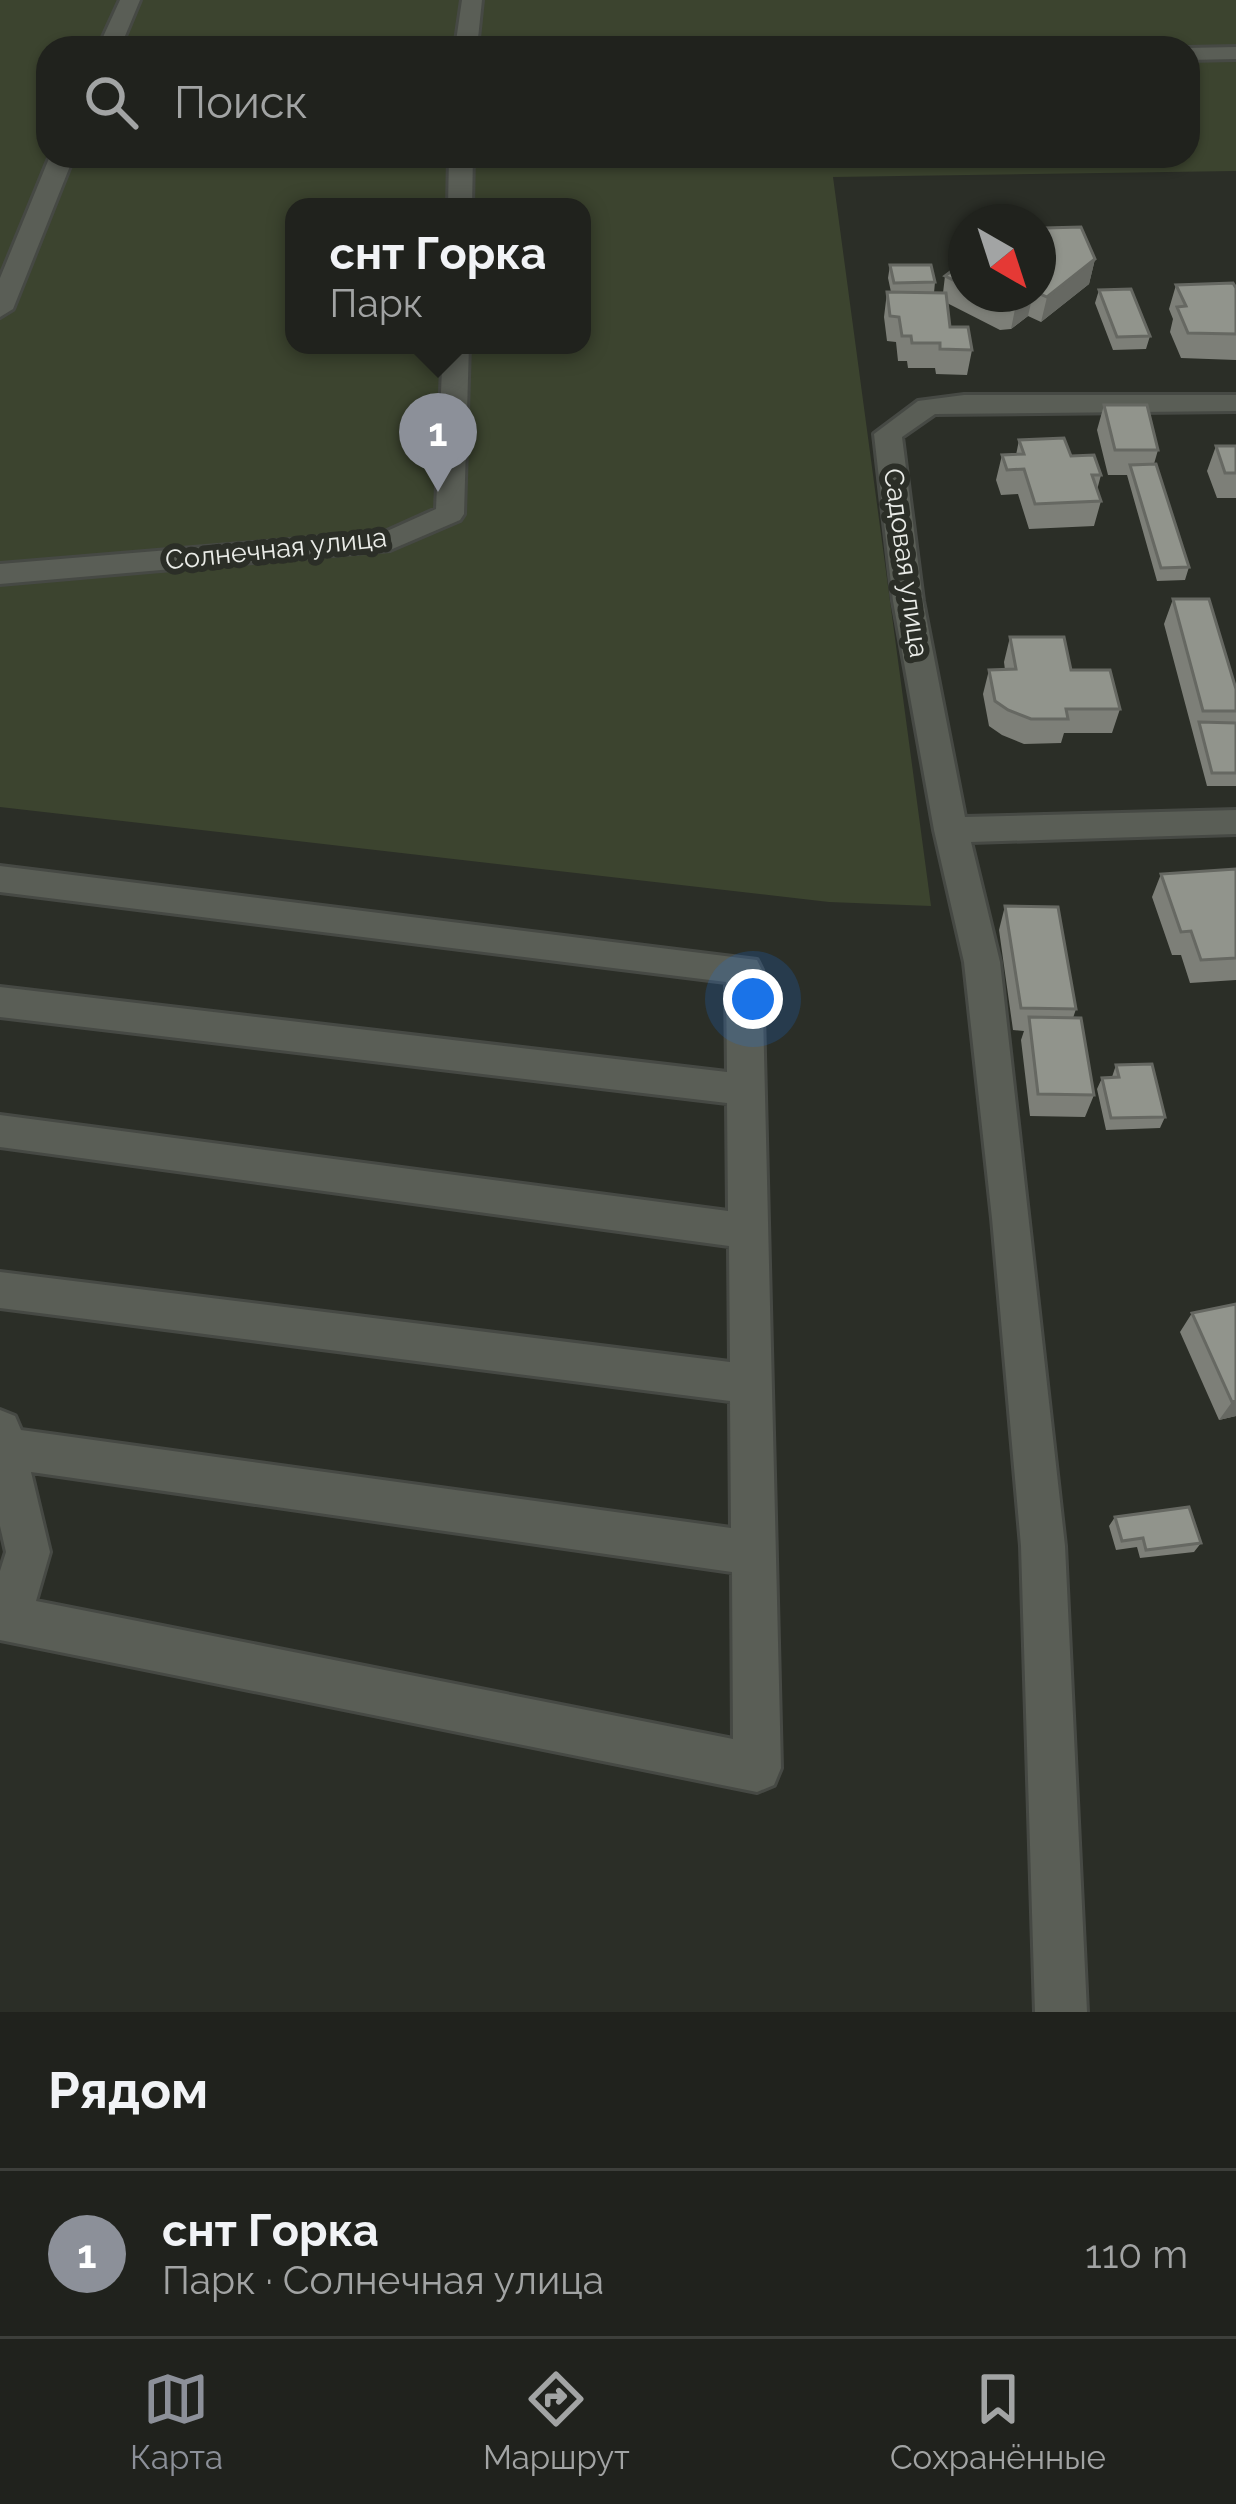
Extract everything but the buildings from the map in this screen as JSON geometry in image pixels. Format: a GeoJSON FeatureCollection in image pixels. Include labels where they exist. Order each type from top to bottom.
{"type":"FeatureCollection","features":[{"type":"Feature","properties":{"kind":"street"},"geometry":{"type":"LineString","coordinates":[[114,36],[130,0]]}},
{"type":"Feature","properties":{"kind":"street"},"geometry":{"type":"LineString","coordinates":[[468,36],[472,0]]}},
{"type":"Feature","properties":{"kind":"street"},"geometry":{"type":"LineString","coordinates":[[1200,54],[1236,53]]}},
{"type":"Feature","properties":{"kind":"street"},"geometry":{"type":"LineString","coordinates":[[0,309],[57,168]]}},
{"type":"Feature","properties":{"kind":"street"},"geometry":{"type":"LineString","coordinates":[[460,198],[461,168]]}},
{"type":"Feature","properties":{"kind":"street","name":"Солнечная улица"},"geometry":{"type":"LineString","coordinates":[[0,574],[390,541],[450,514],[456,354]]}},
{"type":"Feature","properties":{"kind":"street","name":"Садовая улица"},"geometry":{"type":"LineString","coordinates":[[951,830],[908,601],[888,434],[928,407],[964,403],[1236,403]]}},
{"type":"Feature","properties":{"kind":"street"},"geometry":{"type":"LineString","coordinates":[[1061,2012],[1039,1499],[982,962],[951,830],[1236,822]]}},
{"type":"Feature","properties":{"kind":"street"},"geometry":{"type":"LineString","coordinates":[[0,879],[743,970],[746,1090],[754,1553],[757,1768],[4,1618],[28,1552],[2,1438],[754,1553]]}},
{"type":"Feature","properties":{"kind":"street"},"geometry":{"type":"LineString","coordinates":[[0,1002],[746,1090]]}},
{"type":"Feature","properties":{"kind":"street"},"geometry":{"type":"LineString","coordinates":[[0,1131],[748,1231]]}},
{"type":"Feature","properties":{"kind":"street"},"geometry":{"type":"LineString","coordinates":[[0,1290],[751,1384]]}},
{"type":"Feature","properties":{"kind":"green space"},"geometry":{"type":"Polygon","coordinates":[[[0,0],[1236,0],[1236,171],[833,177],[931,906],[829,902],[0,807],[0,0]]]}},
{"type":"Feature","properties":{"kind":"place","name":"снт Горка"},"geometry":{"type":"Point","coordinates":[438,492]}}]}
